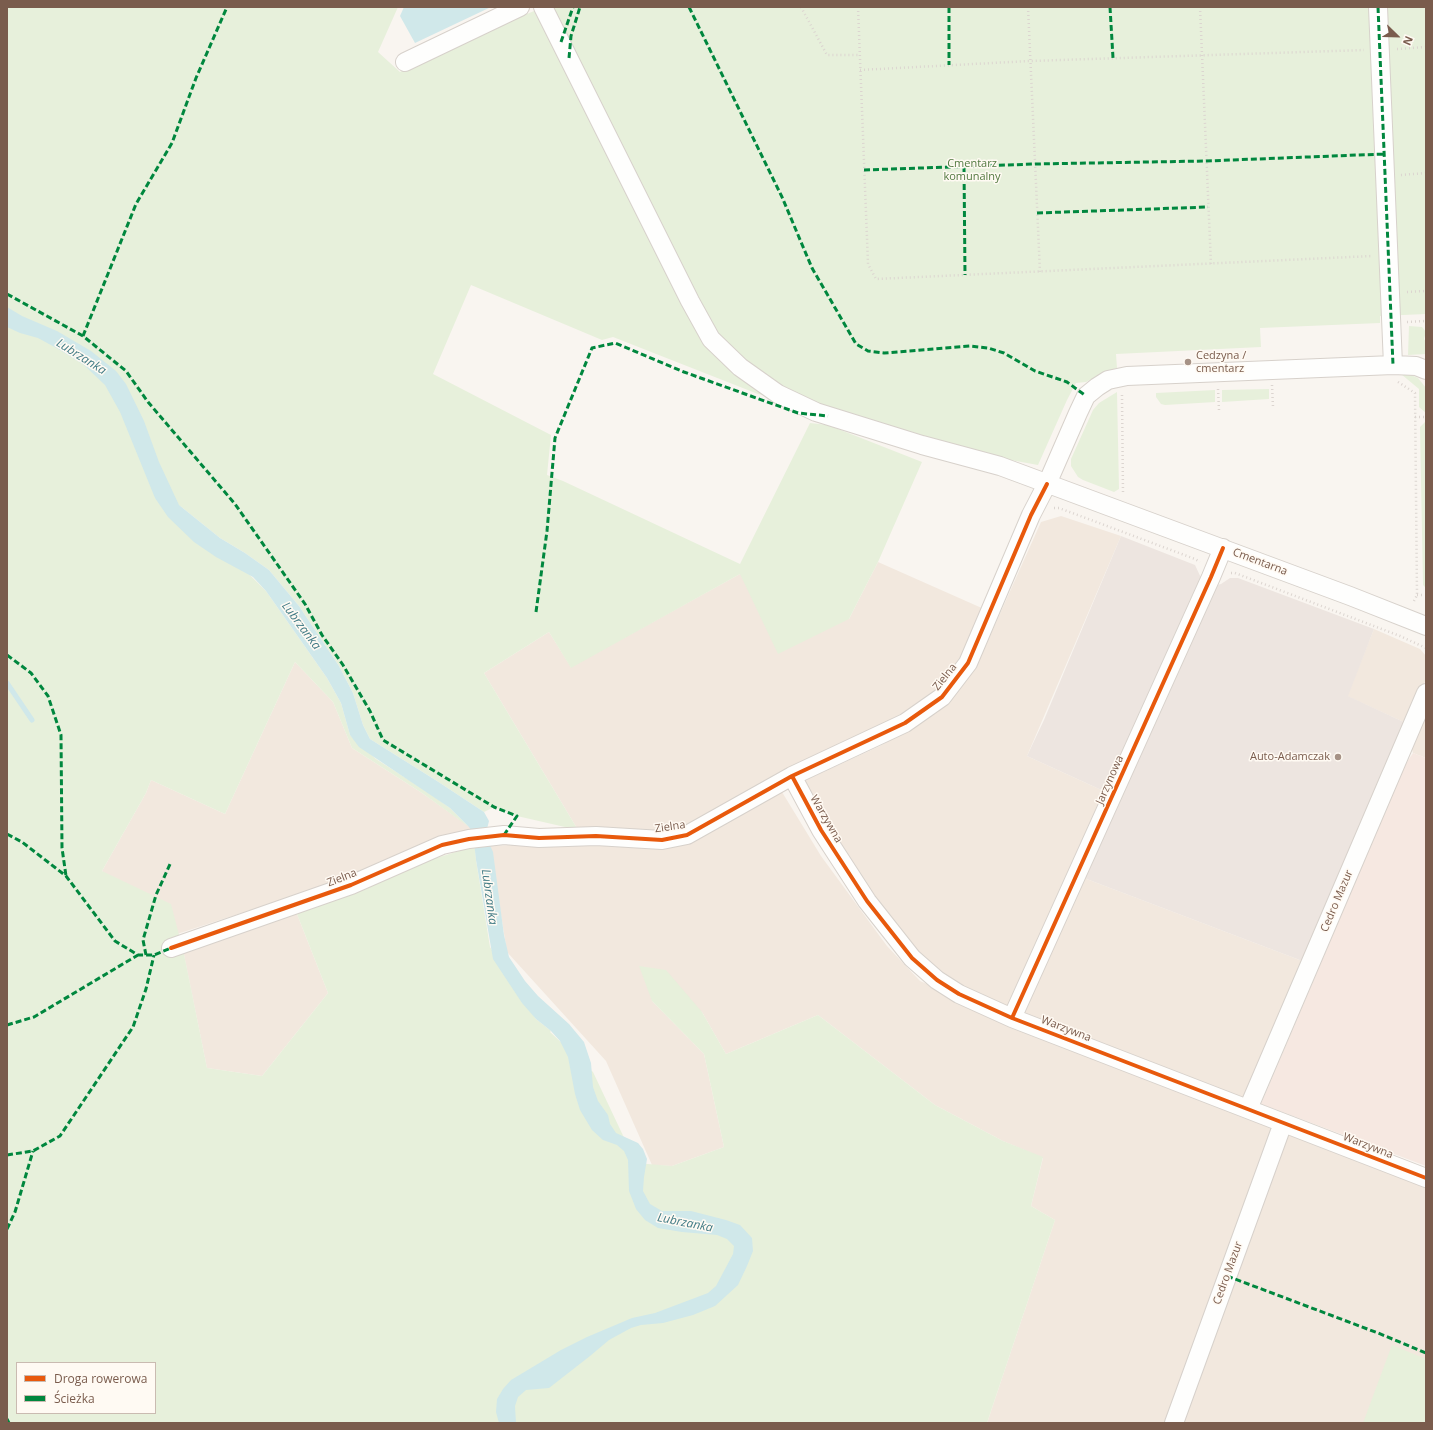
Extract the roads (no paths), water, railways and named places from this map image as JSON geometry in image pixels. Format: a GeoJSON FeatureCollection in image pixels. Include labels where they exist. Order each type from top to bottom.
{"type":"FeatureCollection","features":[{"type":"Feature","properties":{"kind":"street"},"geometry":{"type":"LineString","coordinates":[[405,62],[520,7]]}},
{"type":"Feature","properties":{"kind":"street","name":"Cmentarna"},"geometry":{"type":"LineString","coordinates":[[543,7],[690,301],[711,339],[740,367],[778,394],[816,412],[922,445],[1000,466],[1223,548],[1426,626]]}},
{"type":"Feature","properties":{"kind":"street"},"geometry":{"type":"LineString","coordinates":[[1378,7],[1393,372]]}},
{"type":"Feature","properties":{"kind":"street","name":"Zielna"},"geometry":{"type":"LineString","coordinates":[[170,948],[351,885],[442,845],[469,838],[496,837],[504,835],[539,838],[596,836],[662,840],[687,835],[792,776],[905,723],[942,697],[968,663],[1031,515],[1047,484],[1086,396],[1108,380],[1126,376],[1393,372],[1416,366],[1426,370]]}},
{"type":"Feature","properties":{"kind":"street","name":"Jarzynowa"},"geometry":{"type":"LineString","coordinates":[[1012,1018],[1223,548]]}},
{"type":"Feature","properties":{"kind":"street","name":"Cedro Mazur"},"geometry":{"type":"LineString","coordinates":[[1248,1109],[1426,693]]}},
{"type":"Feature","properties":{"kind":"street","name":"Warzywna"},"geometry":{"type":"LineString","coordinates":[[792,776],[821,830],[867,901],[912,958],[937,980],[959,994],[1012,1018],[1426,1178]]}},
{"type":"Feature","properties":{"kind":"street","name":"Cedro Mazur"},"geometry":{"type":"LineString","coordinates":[[1174,1423],[1283,1123]]}},
{"type":"Feature","properties":{"kind":"water"},"geometry":{"type":"Polygon","coordinates":[[[404,7],[491,7],[415,43],[400,16],[404,7]]]}},
{"type":"Feature","properties":{"kind":"water","name":"Lubrzanka"},"geometry":{"type":"Polygon","coordinates":[[[7,307],[22,316],[57,331],[91,351],[116,371],[126,384],[144,421],[159,462],[179,505],[220,538],[269,570],[299,606],[339,666],[353,693],[363,725],[370,739],[484,812],[489,821],[487,829],[489,843],[493,852],[504,935],[509,957],[525,981],[538,996],[569,1024],[584,1042],[591,1063],[593,1087],[598,1101],[608,1115],[610,1124],[616,1133],[638,1143],[643,1149],[647,1159],[643,1191],[650,1204],[662,1211],[691,1211],[726,1220],[740,1225],[752,1238],[753,1251],[738,1285],[715,1306],[693,1315],[663,1323],[641,1325],[631,1328],[609,1340],[549,1388],[526,1390],[518,1397],[515,1406],[516,1423],[499,1423],[496,1412],[497,1399],[511,1380],[561,1350],[587,1337],[632,1318],[655,1313],[708,1293],[716,1286],[733,1254],[734,1246],[727,1239],[717,1235],[658,1228],[645,1220],[636,1209],[629,1191],[628,1160],[624,1151],[617,1145],[603,1140],[592,1130],[580,1110],[575,1094],[568,1057],[560,1041],[551,1031],[536,1019],[522,1003],[493,959],[476,860],[473,833],[469,827],[450,808],[359,747],[350,735],[341,703],[327,678],[266,591],[253,577],[216,557],[194,542],[168,517],[155,498],[120,412],[105,385],[84,365],[60,350],[38,338],[20,333],[7,327],[7,307]]]}},
{"type":"Feature","properties":{"kind":"waterway"},"geometry":{"type":"LineString","coordinates":[[7,683],[32,720]]}},
{"type":"Feature","properties":{"kind":"place","name":"Cedzyna / cmentarz"},"geometry":{"type":"Point","coordinates":[1188,362]}},
{"type":"Feature","properties":{"kind":"place","name":"Auto-Adamczak"},"geometry":{"type":"Point","coordinates":[1338,757]}},
{"type":"Feature","properties":{"kind":"park label","name":"Cmentarz komunalny"},"geometry":{"type":"Point","coordinates":[972,170]}}]}
